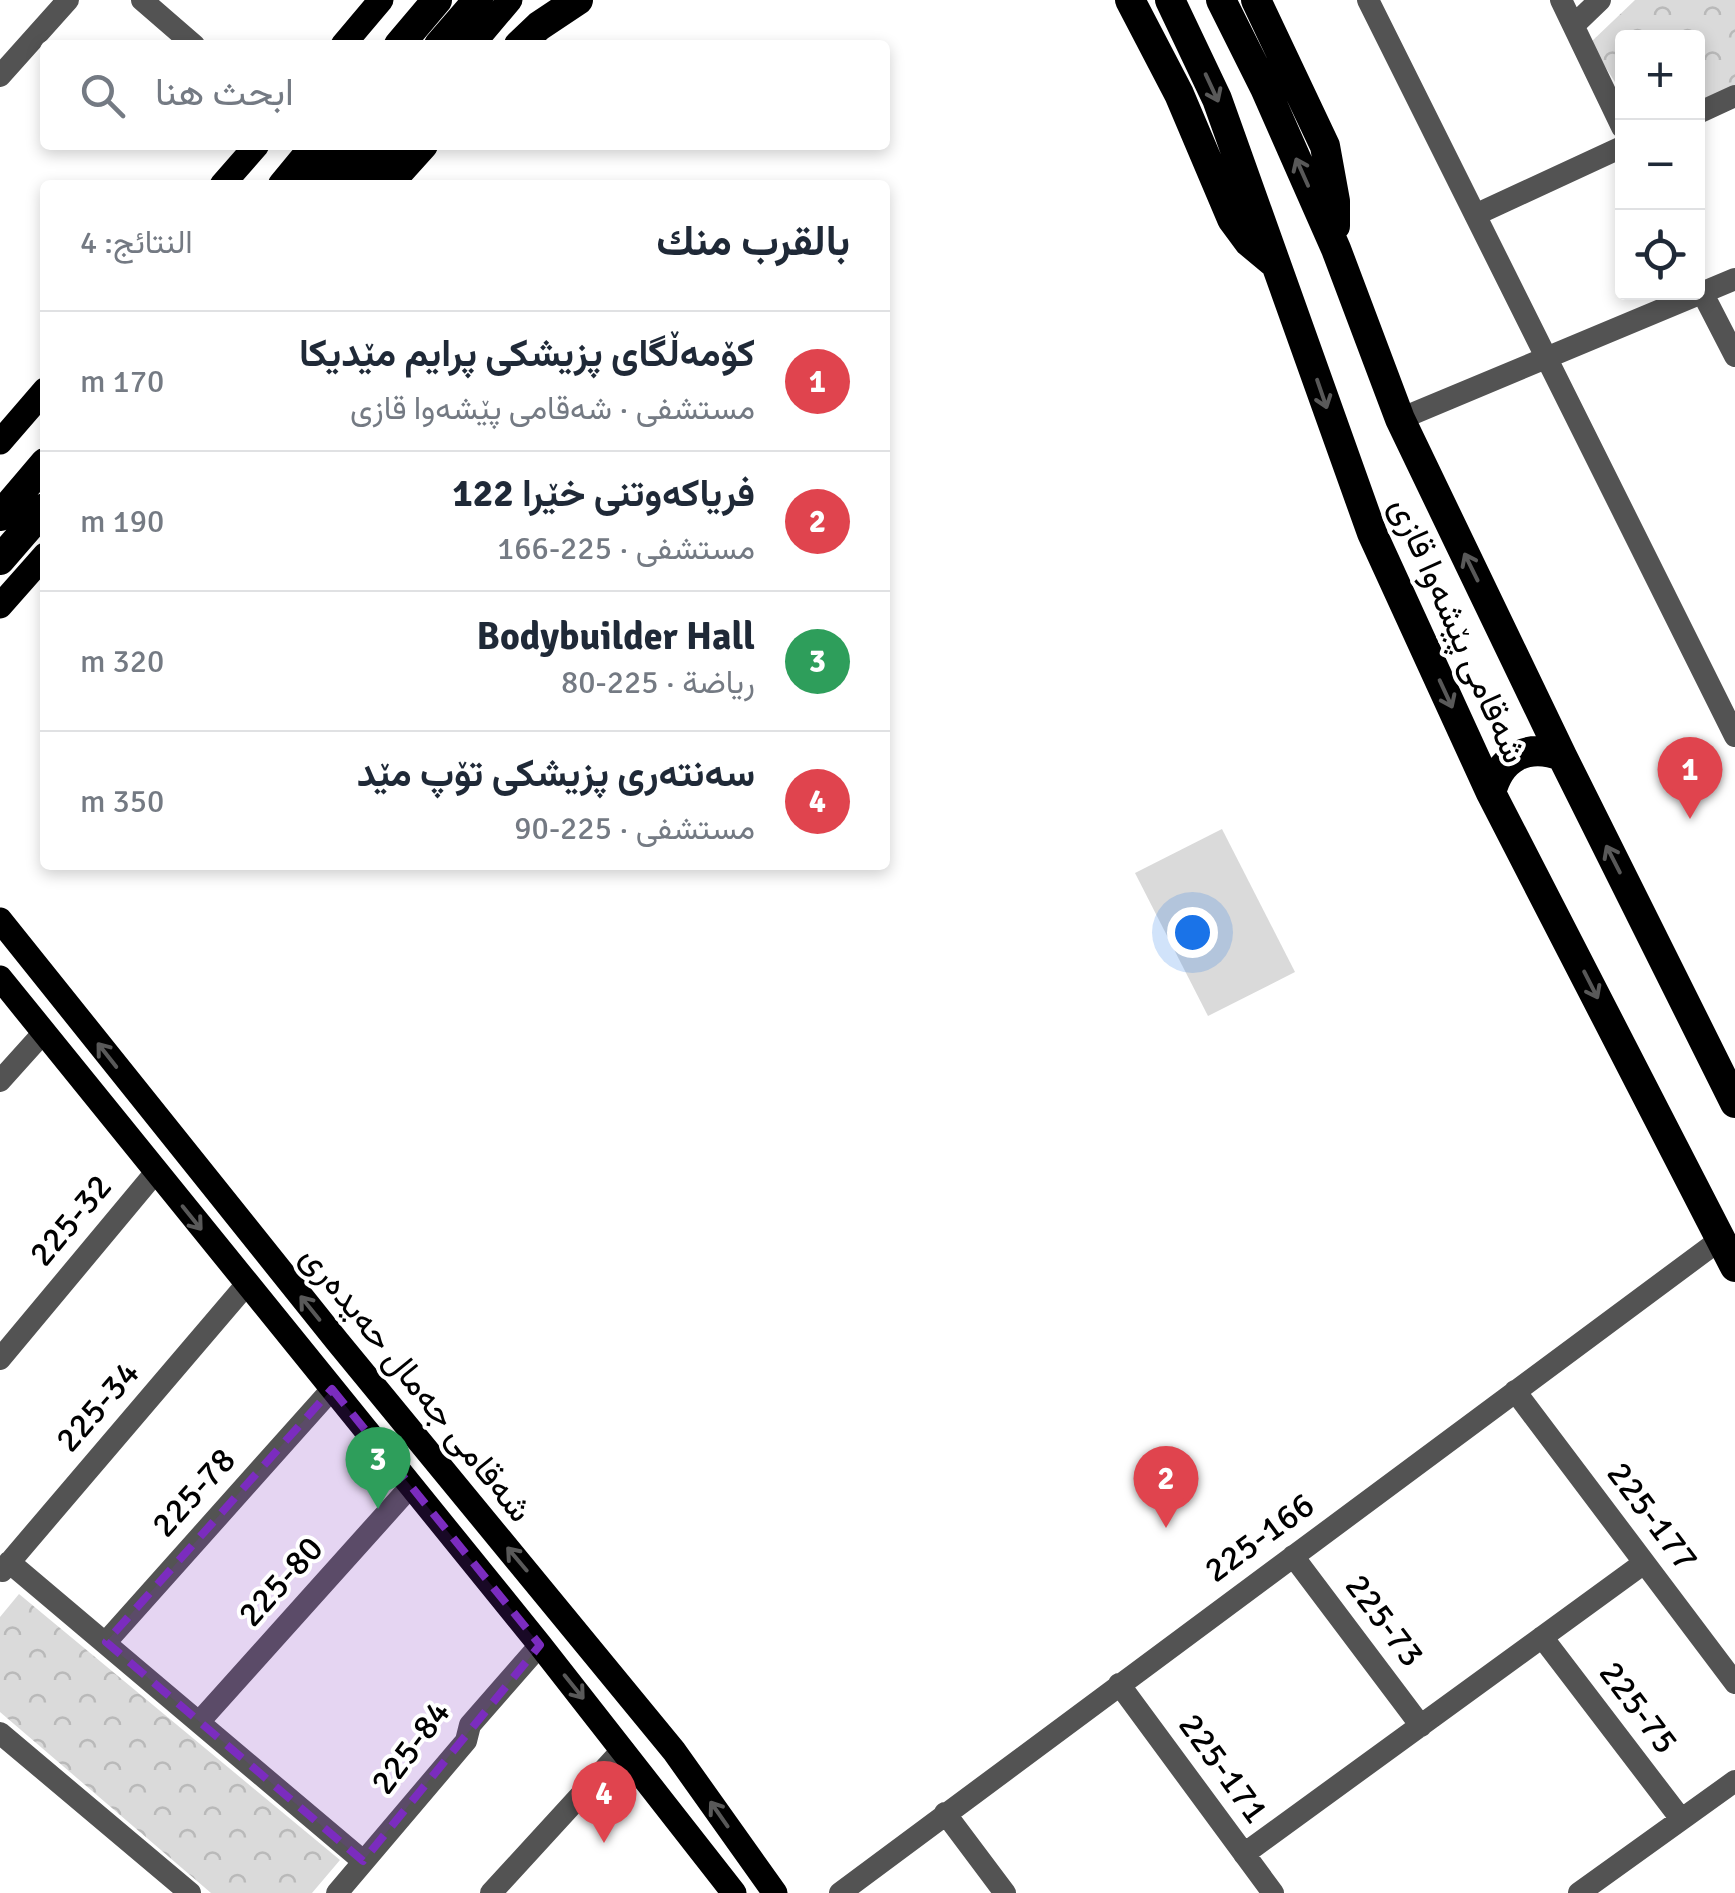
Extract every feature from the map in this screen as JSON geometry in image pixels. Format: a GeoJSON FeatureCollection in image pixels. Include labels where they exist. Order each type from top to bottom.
{"type":"FeatureCollection","features":[{"type":"Feature","properties":{"kind":"highway"},"geometry":{"type":"LineString","coordinates":[[403,40],[436,0]]}},
{"type":"Feature","properties":{"kind":"highway"},"geometry":{"type":"LineString","coordinates":[[444,40],[478,0]]}},
{"type":"Feature","properties":{"kind":"highway"},"geometry":{"type":"LineString","coordinates":[[525,40],[578,0]]}},
{"type":"Feature","properties":{"kind":"highway"},"geometry":{"type":"LineString","coordinates":[[1105,0],[1171,78]]}},
{"type":"Feature","properties":{"kind":"highway"},"geometry":{"type":"LineString","coordinates":[[1130,0],[1171,78],[1232,219],[1249,242],[1277,265]]}},
{"type":"Feature","properties":{"kind":"highway","name":"شەقامی پێشەوا قازی"},"geometry":{"type":"LineString","coordinates":[[1170,0],[1217,99],[1372,534],[1491,793],[1735,1267]]}},
{"type":"Feature","properties":{"kind":"highway","name":"شەقامی پێشەوا قازی"},"geometry":{"type":"LineString","coordinates":[[1221,0],[1265,88],[1336,249],[1400,418],[1735,1103]]}},
{"type":"Feature","properties":{"kind":"highway"},"geometry":{"type":"LineString","coordinates":[[1256,0],[1325,146],[1334,201],[1336,249]]}},
{"type":"Feature","properties":{"kind":"highway"},"geometry":{"type":"LineString","coordinates":[[286,180],[312,150]]}},
{"type":"Feature","properties":{"kind":"highway"},"geometry":{"type":"LineString","coordinates":[[324,180],[350,150]]}},
{"type":"Feature","properties":{"kind":"highway"},"geometry":{"type":"LineString","coordinates":[[392,180],[418,150]]}},
{"type":"Feature","properties":{"kind":"highway"},"geometry":{"type":"LineString","coordinates":[[0,516],[40,469]]}},
{"type":"Feature","properties":{"kind":"highway"},"geometry":{"type":"LineString","coordinates":[[0,560],[40,514]]}},
{"type":"Feature","properties":{"kind":"highway"},"geometry":{"type":"LineString","coordinates":[[1491,793],[1495,777],[1516,755],[1531,750],[1562,756]]}},
{"type":"Feature","properties":{"kind":"main road"},"geometry":{"type":"LineString","coordinates":[[347,40],[381,0]]}},
{"type":"Feature","properties":{"kind":"main road"},"geometry":{"type":"LineString","coordinates":[[476,40],[510,0]]}},
{"type":"Feature","properties":{"kind":"main road"},"geometry":{"type":"LineString","coordinates":[[226,180],[253,150]]}},
{"type":"Feature","properties":{"kind":"main road"},"geometry":{"type":"LineString","coordinates":[[358,180],[384,150]]}},
{"type":"Feature","properties":{"kind":"main road"},"geometry":{"type":"LineString","coordinates":[[0,442],[40,396]]}},
{"type":"Feature","properties":{"kind":"main road"},"geometry":{"type":"LineString","coordinates":[[0,606],[40,560]]}},
{"type":"Feature","properties":{"kind":"main road","name":"شەقامی جەمال حەیدەری"},"geometry":{"type":"LineString","coordinates":[[0,920],[337,1341],[674,1751],[776,1893]]}},
{"type":"Feature","properties":{"kind":"main road","name":"شەقامی جەمال حەیدەری"},"geometry":{"type":"LineString","coordinates":[[0,978],[624,1749],[734,1893]]}},
{"type":"Feature","properties":{"kind":"main road"},"geometry":{"type":"LineString","coordinates":[[312,1365],[337,1341]]}},
{"type":"Feature","properties":{"kind":"street"},"geometry":{"type":"LineString","coordinates":[[0,76],[68,0]]}},
{"type":"Feature","properties":{"kind":"street"},"geometry":{"type":"LineString","coordinates":[[142,0],[188,40]]}},
{"type":"Feature","properties":{"kind":"street"},"geometry":{"type":"LineString","coordinates":[[1394,0],[1372,9],[1735,736]]}},
{"type":"Feature","properties":{"kind":"street"},"geometry":{"type":"LineString","coordinates":[[1561,0],[1619,120]]}},
{"type":"Feature","properties":{"kind":"street"},"geometry":{"type":"LineString","coordinates":[[1574,25],[1600,0]]}},
{"type":"Feature","properties":{"kind":"street"},"geometry":{"type":"LineString","coordinates":[[1705,110],[1735,96]]}},
{"type":"Feature","properties":{"kind":"street"},"geometry":{"type":"LineString","coordinates":[[1475,215],[1615,150]]}},
{"type":"Feature","properties":{"kind":"street"},"geometry":{"type":"LineString","coordinates":[[1705,291],[1735,279]]}},
{"type":"Feature","properties":{"kind":"street"},"geometry":{"type":"LineString","coordinates":[[1705,298],[1735,356]]}},
{"type":"Feature","properties":{"kind":"street"},"geometry":{"type":"LineString","coordinates":[[1400,418],[1683,300]]}},
{"type":"Feature","properties":{"kind":"street"},"geometry":{"type":"LineString","coordinates":[[0,1081],[44,1032]]}},
{"type":"Feature","properties":{"kind":"street","name":"225-32"},"geometry":{"type":"LineString","coordinates":[[0,1358],[155,1173]]}},
{"type":"Feature","properties":{"kind":"street","name":"225-166"},"geometry":{"type":"LineString","coordinates":[[840,1893],[1721,1239]]}},
{"type":"Feature","properties":{"kind":"street","name":"225-34"},"geometry":{"type":"LineString","coordinates":[[4,1567],[246,1284]]}},
{"type":"Feature","properties":{"kind":"street","name":"225-78"},"geometry":{"type":"LineString","coordinates":[[106,1642],[332,1389]]}},
{"type":"Feature","properties":{"kind":"street","name":"225-177"},"geometry":{"type":"LineString","coordinates":[[1515,1391],[1735,1683]]}},
{"type":"Feature","properties":{"kind":"street","name":"225-80"},"geometry":{"type":"LineString","coordinates":[[200,1721],[411,1486]]}},
{"type":"Feature","properties":{"kind":"street","name":"225-73"},"geometry":{"type":"LineString","coordinates":[[1293,1556],[1421,1726]]}},
{"type":"Feature","properties":{"kind":"street"},"geometry":{"type":"LineString","coordinates":[[1244,1854],[1644,1562]]}},
{"type":"Feature","properties":{"kind":"street"},"geometry":{"type":"LineString","coordinates":[[4,1567],[106,1642],[363,1861]]}},
{"type":"Feature","properties":{"kind":"street","name":"225-75"},"geometry":{"type":"LineString","coordinates":[[1542,1637],[1681,1819]]}},
{"type":"Feature","properties":{"kind":"street","name":"225-84"},"geometry":{"type":"LineString","coordinates":[[337,1893],[466,1741],[470,1725],[540,1645]]}},
{"type":"Feature","properties":{"kind":"street","name":"225-171"},"geometry":{"type":"LineString","coordinates":[[1119,1684],[1273,1893]]}},
{"type":"Feature","properties":{"kind":"street"},"geometry":{"type":"LineString","coordinates":[[0,1733],[190,1893]]}},
{"type":"Feature","properties":{"kind":"street"},"geometry":{"type":"LineString","coordinates":[[491,1893],[624,1749]]}},
{"type":"Feature","properties":{"kind":"street"},"geometry":{"type":"LineString","coordinates":[[1580,1893],[1735,1780]]}},
{"type":"Feature","properties":{"kind":"street"},"geometry":{"type":"LineString","coordinates":[[945,1813],[1005,1893]]}},
{"type":"Feature","properties":{"kind":"highlighted area"},"geometry":{"type":"Polygon","coordinates":[[[332,1389],[540,1645],[363,1861],[106,1642],[332,1389]]]}},
{"type":"Feature","properties":{"kind":"green space"},"geometry":{"type":"Polygon","coordinates":[[[1635,0],[1735,0],[1735,88],[1705,101],[1705,30],[1615,30],[1615,82],[1590,43],[1635,0]]]}},
{"type":"Feature","properties":{"kind":"green space"},"geometry":{"type":"Polygon","coordinates":[[[1222,829],[1295,972],[1208,1016],[1135,873],[1222,829]]]}},
{"type":"Feature","properties":{"kind":"green space"},"geometry":{"type":"Polygon","coordinates":[[[19,1594],[340,1860],[312,1893],[211,1893],[0,1712],[0,1617],[19,1594]]]}},
{"type":"Feature","properties":{"kind":"place","name":"کۆمەڵگای پزیشکی پرایم مێدیکا"},"geometry":{"type":"Point","coordinates":[1690,819]}},
{"type":"Feature","properties":{"kind":"place","name":"Bodybuilder Hall"},"geometry":{"type":"Point","coordinates":[378,1509]}},
{"type":"Feature","properties":{"kind":"place","name":"فریاکەوتنی خێرا 122"},"geometry":{"type":"Point","coordinates":[1166,1528]}},
{"type":"Feature","properties":{"kind":"place","name":"سەنتەری پزیشکی تۆپ مێد"},"geometry":{"type":"Point","coordinates":[604,1843]}}]}
